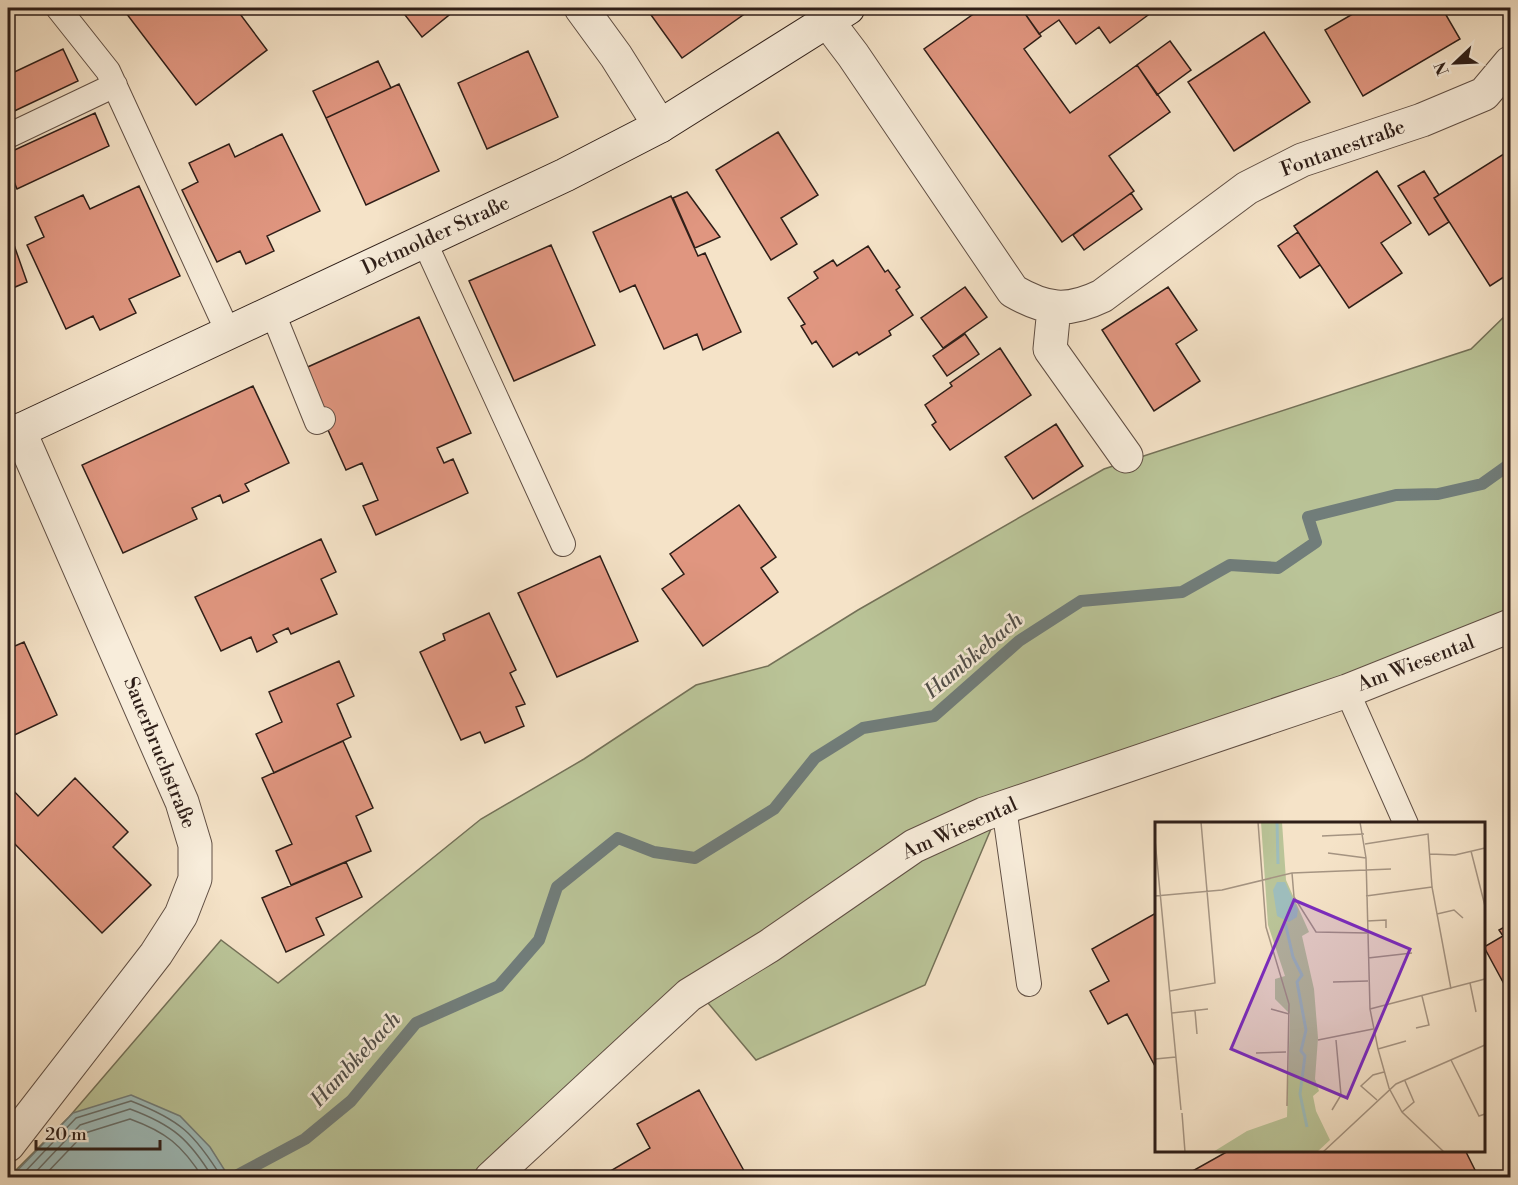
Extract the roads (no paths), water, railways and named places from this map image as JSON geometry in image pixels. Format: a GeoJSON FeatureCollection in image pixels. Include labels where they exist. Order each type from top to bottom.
{"type":"FeatureCollection","features":[{"type":"Feature","properties":{"kind":"street"},"geometry":{"type":"LineString","coordinates":[[581,8],[616,56],[660,126]]}},
{"type":"Feature","properties":{"kind":"street","name":"Detmolder Straße"},"geometry":{"type":"LineString","coordinates":[[13,433],[272,311],[424,243],[660,126],[838,14]]}},
{"type":"Feature","properties":{"kind":"street","name":"Fontanestraße"},"geometry":{"type":"LineString","coordinates":[[838,14],[1013,291],[1034,303],[1054,308],[1080,306],[1102,296],[1246,188],[1302,159],[1422,120],[1484,94],[1510,63]]}},
{"type":"Feature","properties":{"kind":"street"},"geometry":{"type":"LineString","coordinates":[[1054,308],[1050,349],[1125,456]]}},
{"type":"Feature","properties":{"kind":"street","name":"Sauerbruchstraße"},"geometry":{"type":"LineString","coordinates":[[8,1145],[156,954],[181,915],[195,879],[195,845],[182,802],[13,433]]}},
{"type":"Feature","properties":{"kind":"street","name":"Am Wiesental"},"geometry":{"type":"LineString","coordinates":[[491,1178],[689,995],[770,946],[914,846],[1004,807],[1347,691],[1510,626]]}},
{"type":"Feature","properties":{"kind":"lane"},"geometry":{"type":"LineString","coordinates":[[58,8],[108,71],[228,332]]}},
{"type":"Feature","properties":{"kind":"lane"},"geometry":{"type":"LineString","coordinates":[[8,136],[115,86]]}},
{"type":"Feature","properties":{"kind":"lane"},"geometry":{"type":"LineString","coordinates":[[424,243],[563,544]]}},
{"type":"Feature","properties":{"kind":"lane"},"geometry":{"type":"LineString","coordinates":[[272,311],[317,422],[323,419]]}},
{"type":"Feature","properties":{"kind":"lane"},"geometry":{"type":"LineString","coordinates":[[1347,691],[1405,822]]}},
{"type":"Feature","properties":{"kind":"lane"},"geometry":{"type":"LineString","coordinates":[[1004,807],[1029,984]]}},
{"type":"Feature","properties":{"kind":"water"},"geometry":{"type":"Polygon","coordinates":[[[131,1095],[180,1116],[210,1147],[229,1177],[11,1177],[73,1113],[131,1095]]]}},
{"type":"Feature","properties":{"kind":"waterway","name":"Hambkebach"},"geometry":{"type":"LineString","coordinates":[[232,1178],[305,1139],[351,1101],[416,1023],[499,986],[539,940],[557,887],[618,838],[654,852],[695,858],[774,809],[815,758],[863,728],[934,716],[1019,641],[1081,601],[1182,592],[1230,565],[1278,568],[1316,542],[1308,517],[1396,495],[1438,494],[1482,484],[1510,464]]}}]}
